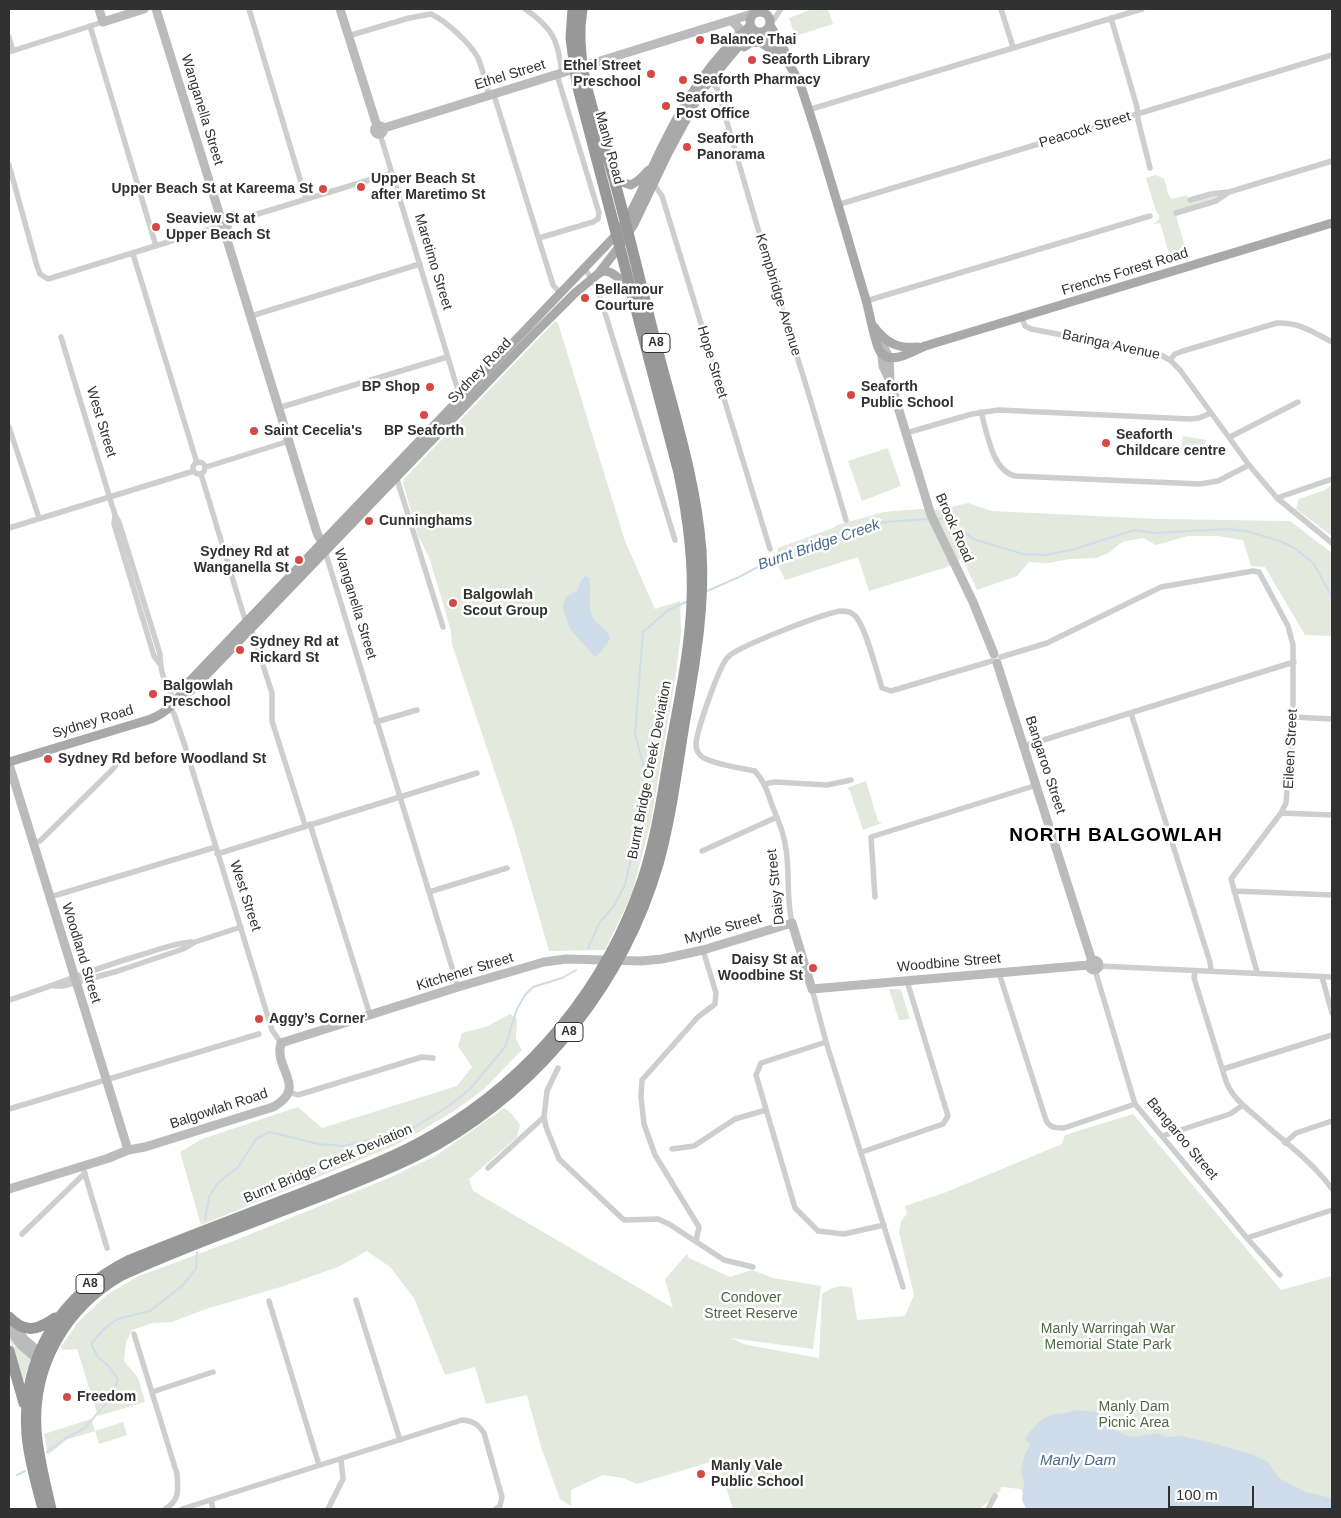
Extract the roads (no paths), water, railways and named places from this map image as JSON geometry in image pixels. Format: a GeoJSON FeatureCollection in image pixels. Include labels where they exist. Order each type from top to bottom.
{"type":"FeatureCollection","features":[{"type":"Feature","properties":{"kind":"highway","name":"Manly Road"},"geometry":{"type":"LineString","coordinates":[[573,9],[571,38],[577,84],[616,235]]}},
{"type":"Feature","properties":{"kind":"highway","name":"Manly Road"},"geometry":{"type":"LineString","coordinates":[[582,9],[579,35],[585,79],[627,228]]}},
{"type":"Feature","properties":{"kind":"highway","name":"Burnt Bridge Creek Deviation"},"geometry":{"type":"LineString","coordinates":[[41,1357],[72,1315],[87,1299],[108,1283],[150,1262],[357,1182],[417,1156],[486,1113],[512,1092],[547,1058],[580,1019],[603,987],[634,928],[652,882],[666,828],[697,650],[698,526],[689,470],[627,228]]}},
{"type":"Feature","properties":{"kind":"highway","name":"Burnt Bridge Creek Deviation"},"geometry":{"type":"LineString","coordinates":[[26,1412],[30,1386],[49,1332],[74,1299],[95,1281],[113,1268],[130,1260],[378,1163],[435,1134],[493,1095],[528,1063],[556,1034],[583,998],[611,953],[624,927],[643,877],[659,815],[697,596],[684,497],[616,235]]}},
{"type":"Feature","properties":{"kind":"highway"},"geometry":{"type":"LineString","coordinates":[[9,1317],[14,1323],[30,1329],[39,1328],[60,1315]]}},
{"type":"Feature","properties":{"kind":"highway"},"geometry":{"type":"LineString","coordinates":[[9,1351],[14,1380],[26,1412]]}},
{"type":"Feature","properties":{"kind":"highway","name":"A8"},"geometry":{"type":"LineString","coordinates":[[41,1357],[36,1410],[36,1459],[42,1509]]}},
{"type":"Feature","properties":{"kind":"highway","name":"A8"},"geometry":{"type":"LineString","coordinates":[[26,1412],[28,1442],[36,1459]]}},
{"type":"Feature","properties":{"kind":"highway","name":"A8"},"geometry":{"type":"LineString","coordinates":[[38,1472],[51,1509]]}},
{"type":"Feature","properties":{"kind":"main road"},"geometry":{"type":"LineString","coordinates":[[784,58],[785,52],[770,25],[768,15],[760,11],[750,18],[750,25],[784,58],[798,77],[874,327],[876,343],[886,354],[898,346]]}},
{"type":"Feature","properties":{"kind":"main road","name":"Sydney Road"},"geometry":{"type":"LineString","coordinates":[[394,473],[467,404],[575,293],[595,277],[619,247],[651,180],[684,122],[711,64],[750,25]]}},
{"type":"Feature","properties":{"kind":"main road"},"geometry":{"type":"LineString","coordinates":[[759,33],[766,31],[770,25]]}},
{"type":"Feature","properties":{"kind":"main road","name":"Sydney Road"},"geometry":{"type":"LineString","coordinates":[[651,180],[654,164],[683,107],[706,78],[736,52],[748,38],[759,33]]}},
{"type":"Feature","properties":{"kind":"main road"},"geometry":{"type":"LineString","coordinates":[[736,52],[750,43],[760,42],[784,58]]}},
{"type":"Feature","properties":{"kind":"main road"},"geometry":{"type":"LineString","coordinates":[[611,170],[621,182],[631,185],[639,180],[654,164]]}},
{"type":"Feature","properties":{"kind":"main road","name":"Frenchs Forest Road"},"geometry":{"type":"LineString","coordinates":[[886,354],[904,355],[925,346],[1332,222]]}},
{"type":"Feature","properties":{"kind":"main road","name":"Sydney Road"},"geometry":{"type":"LineString","coordinates":[[9,763],[151,719],[175,703],[186,685],[249,625],[323,548],[394,473],[460,397],[562,294],[616,235],[627,228]]}},
{"type":"Feature","properties":{"kind":"main road"},"geometry":{"type":"LineString","coordinates":[[595,277],[603,270],[611,272],[631,292]]}},
{"type":"Feature","properties":{"kind":"main road"},"geometry":{"type":"LineString","coordinates":[[874,327],[888,342],[898,346]]}},
{"type":"Feature","properties":{"kind":"main road","name":"Frenchs Forest Road"},"geometry":{"type":"LineString","coordinates":[[898,346],[925,346]]}},
{"type":"Feature","properties":{"kind":"main road"},"geometry":{"type":"LineString","coordinates":[[460,397],[467,404]]}},
{"type":"Feature","properties":{"kind":"street"},"geometry":{"type":"LineString","coordinates":[[99,9],[103,22]]}},
{"type":"Feature","properties":{"kind":"street"},"geometry":{"type":"LineString","coordinates":[[9,38],[11,52],[144,9]]}},
{"type":"Feature","properties":{"kind":"street","name":"Wanganella Street"},"geometry":{"type":"LineString","coordinates":[[156,9],[458,987]]}},
{"type":"Feature","properties":{"kind":"street"},"geometry":{"type":"LineString","coordinates":[[249,9],[306,199]]}},
{"type":"Feature","properties":{"kind":"street","name":"Maretimo Street"},"geometry":{"type":"LineString","coordinates":[[340,9],[380,129],[460,397]]}},
{"type":"Feature","properties":{"kind":"street"},"geometry":{"type":"LineString","coordinates":[[524,9],[538,18],[551,32],[558,45],[563,73],[599,213],[598,219],[593,222],[539,238]]}},
{"type":"Feature","properties":{"kind":"street"},"geometry":{"type":"LineString","coordinates":[[770,25],[781,9]]}},
{"type":"Feature","properties":{"kind":"street"},"geometry":{"type":"LineString","coordinates":[[1001,9],[1013,47]]}},
{"type":"Feature","properties":{"kind":"street"},"geometry":{"type":"LineString","coordinates":[[808,110],[1142,9]]}},
{"type":"Feature","properties":{"kind":"street","name":"Ethel Street"},"geometry":{"type":"LineString","coordinates":[[380,129],[731,22],[760,11]]}},
{"type":"Feature","properties":{"kind":"street"},"geometry":{"type":"LineString","coordinates":[[348,36],[410,18],[431,14],[442,21],[472,49],[478,58],[492,95],[553,285],[562,294]]}},
{"type":"Feature","properties":{"kind":"street"},"geometry":{"type":"LineString","coordinates":[[1110,18],[1138,107],[1138,120],[1150,168]]}},
{"type":"Feature","properties":{"kind":"street"},"geometry":{"type":"LineString","coordinates":[[731,22],[738,28],[739,36]]}},
{"type":"Feature","properties":{"kind":"street","name":"Ethel Street"},"geometry":{"type":"LineString","coordinates":[[731,22],[742,22],[750,25]]}},
{"type":"Feature","properties":{"kind":"street"},"geometry":{"type":"LineString","coordinates":[[90,26],[156,246]]}},
{"type":"Feature","properties":{"kind":"street","name":"Peacock Street"},"geometry":{"type":"LineString","coordinates":[[837,205],[1332,55]]}},
{"type":"Feature","properties":{"kind":"street","name":"Kempbridge Avenue"},"geometry":{"type":"LineString","coordinates":[[706,78],[717,88],[846,520]]}},
{"type":"Feature","properties":{"kind":"street"},"geometry":{"type":"LineString","coordinates":[[1190,200],[1211,194],[1230,192],[1332,160]]}},
{"type":"Feature","properties":{"kind":"street"},"geometry":{"type":"LineString","coordinates":[[9,164],[37,266],[40,274],[48,279],[392,173]]}},
{"type":"Feature","properties":{"kind":"street","name":"Hope Street"},"geometry":{"type":"LineString","coordinates":[[651,180],[662,196],[770,549]]}},
{"type":"Feature","properties":{"kind":"street"},"geometry":{"type":"LineString","coordinates":[[1176,213],[1216,201],[1230,192]]}},
{"type":"Feature","properties":{"kind":"street"},"geometry":{"type":"LineString","coordinates":[[866,301],[1150,216]]}},
{"type":"Feature","properties":{"kind":"street"},"geometry":{"type":"LineString","coordinates":[[132,254],[198,462]]}},
{"type":"Feature","properties":{"kind":"street"},"geometry":{"type":"LineString","coordinates":[[251,316],[420,264]]}},
{"type":"Feature","properties":{"kind":"street"},"geometry":{"type":"LineString","coordinates":[[585,269],[595,277],[675,540]]}},
{"type":"Feature","properties":{"kind":"street","name":"Baringa Avenue"},"geometry":{"type":"LineString","coordinates":[[1022,317],[1025,326],[1031,329],[1157,353],[1170,360],[1180,370],[1249,465],[1277,498],[1332,544]]}},
{"type":"Feature","properties":{"kind":"street"},"geometry":{"type":"LineString","coordinates":[[1170,360],[1175,354],[1183,351],[1276,324],[1290,323],[1305,328],[1332,342]]}},
{"type":"Feature","properties":{"kind":"street","name":"Brook Road"},"geometry":{"type":"LineString","coordinates":[[880,335],[886,354],[890,381],[934,524],[973,602],[996,659]]}},
{"type":"Feature","properties":{"kind":"street","name":"West Street"},"geometry":{"type":"LineString","coordinates":[[61,337],[109,497],[119,522],[160,654],[160,664],[175,703],[174,714],[216,851],[273,1034],[281,1044],[279,1050],[289,1083],[289,1092]]}},
{"type":"Feature","properties":{"kind":"street"},"geometry":{"type":"LineString","coordinates":[[278,408],[447,357]]}},
{"type":"Feature","properties":{"kind":"street"},"geometry":{"type":"LineString","coordinates":[[1230,438],[1298,402]]}},
{"type":"Feature","properties":{"kind":"street"},"geometry":{"type":"LineString","coordinates":[[906,433],[981,412],[1006,410],[1190,419],[1199,418],[1211,413]]}},
{"type":"Feature","properties":{"kind":"street"},"geometry":{"type":"LineString","coordinates":[[981,412],[997,462],[1006,473],[1014,476],[1200,484],[1218,480],[1249,465]]}},
{"type":"Feature","properties":{"kind":"street"},"geometry":{"type":"LineString","coordinates":[[9,427],[39,518]]}},
{"type":"Feature","properties":{"kind":"street"},"geometry":{"type":"LineString","coordinates":[[201,474],[204,473],[206,468],[289,441]]}},
{"type":"Feature","properties":{"kind":"street"},"geometry":{"type":"LineString","coordinates":[[198,462],[203,463],[206,468]]}},
{"type":"Feature","properties":{"kind":"street"},"geometry":{"type":"LineString","coordinates":[[194,471],[194,465],[198,462]]}},
{"type":"Feature","properties":{"kind":"street"},"geometry":{"type":"LineString","coordinates":[[9,528],[194,471],[197,474],[201,474]]}},
{"type":"Feature","properties":{"kind":"street"},"geometry":{"type":"LineString","coordinates":[[394,473],[444,627]]}},
{"type":"Feature","properties":{"kind":"street"},"geometry":{"type":"LineString","coordinates":[[201,474],[272,693],[272,721],[370,1016]]}},
{"type":"Feature","properties":{"kind":"street"},"geometry":{"type":"LineString","coordinates":[[1277,498],[1332,478]]}},
{"type":"Feature","properties":{"kind":"street","name":"Eileen Street"},"geometry":{"type":"LineString","coordinates":[[996,659],[1047,643],[1161,587],[1253,571],[1259,572],[1264,577],[1288,626],[1293,645],[1294,662],[1288,798],[1281,813],[1233,875],[1231,883],[1257,972]]}},
{"type":"Feature","properties":{"kind":"street"},"geometry":{"type":"LineString","coordinates":[[851,780],[827,785],[775,782],[764,784],[755,771],[713,762],[701,756],[696,745],[700,727],[718,675],[723,664],[732,653],[806,622],[845,611],[854,614],[861,624],[882,688],[891,691],[996,659]]}},
{"type":"Feature","properties":{"kind":"street","name":"Bangaroo Street"},"geometry":{"type":"LineString","coordinates":[[996,659],[1094,965],[1135,1104],[1246,1238],[1280,1275]]}},
{"type":"Feature","properties":{"kind":"street"},"geometry":{"type":"LineString","coordinates":[[1024,746],[1294,662]]}},
{"type":"Feature","properties":{"kind":"street"},"geometry":{"type":"LineString","coordinates":[[376,722],[417,710]]}},
{"type":"Feature","properties":{"kind":"street"},"geometry":{"type":"LineString","coordinates":[[1131,713],[1211,970]]}},
{"type":"Feature","properties":{"kind":"street"},"geometry":{"type":"LineString","coordinates":[[1293,717],[1332,719]]}},
{"type":"Feature","properties":{"kind":"street"},"geometry":{"type":"LineString","coordinates":[[33,843],[40,841],[112,769],[123,755]]}},
{"type":"Feature","properties":{"kind":"street","name":"Woodland Street"},"geometry":{"type":"LineString","coordinates":[[9,763],[128,1150]]}},
{"type":"Feature","properties":{"kind":"street"},"geometry":{"type":"LineString","coordinates":[[50,897],[308,825],[477,773]]}},
{"type":"Feature","properties":{"kind":"street","name":"Daisy Street"},"geometry":{"type":"LineString","coordinates":[[764,784],[783,828],[787,852],[789,906],[792,923],[812,989]]}},
{"type":"Feature","properties":{"kind":"street"},"geometry":{"type":"LineString","coordinates":[[875,897],[871,837],[1037,785]]}},
{"type":"Feature","properties":{"kind":"street"},"geometry":{"type":"LineString","coordinates":[[1281,813],[1332,816]]}},
{"type":"Feature","properties":{"kind":"street"},"geometry":{"type":"LineString","coordinates":[[702,851],[777,817]]}},
{"type":"Feature","properties":{"kind":"street"},"geometry":{"type":"LineString","coordinates":[[429,892],[508,868]]}},
{"type":"Feature","properties":{"kind":"street"},"geometry":{"type":"LineString","coordinates":[[1234,891],[1332,895]]}},
{"type":"Feature","properties":{"kind":"street","name":"Myrtle Street"},"geometry":{"type":"LineString","coordinates":[[662,959],[703,950],[792,923]]}},
{"type":"Feature","properties":{"kind":"street"},"geometry":{"type":"LineString","coordinates":[[9,1000],[182,943],[195,942],[241,927]]}},
{"type":"Feature","properties":{"kind":"street"},"geometry":{"type":"LineString","coordinates":[[696,1241],[699,1227],[655,1154],[644,1124],[641,1097],[642,1080],[698,1017],[713,1006],[716,1000],[716,994],[703,950]]}},
{"type":"Feature","properties":{"kind":"street","name":"Kitchener Street"},"geometry":{"type":"LineString","coordinates":[[281,1044],[458,987],[544,962],[662,959]]}},
{"type":"Feature","properties":{"kind":"street","name":"Woodbine Street"},"geometry":{"type":"LineString","coordinates":[[812,989],[1094,965],[1332,977]]}},
{"type":"Feature","properties":{"kind":"street"},"geometry":{"type":"LineString","coordinates":[[1195,970],[1194,978],[1227,1085],[1231,1092],[1285,1143],[1323,1175],[1332,1189]]}},
{"type":"Feature","properties":{"kind":"street"},"geometry":{"type":"LineString","coordinates":[[999,973],[1049,1126],[1064,1128],[1135,1104]]}},
{"type":"Feature","properties":{"kind":"street"},"geometry":{"type":"LineString","coordinates":[[1322,977],[1332,1013]]}},
{"type":"Feature","properties":{"kind":"street"},"geometry":{"type":"LineString","coordinates":[[862,1152],[943,1124],[948,1116],[907,981]]}},
{"type":"Feature","properties":{"kind":"street"},"geometry":{"type":"LineString","coordinates":[[812,989],[826,1042],[903,1287]]}},
{"type":"Feature","properties":{"kind":"street"},"geometry":{"type":"LineString","coordinates":[[9,1109],[259,1034]]}},
{"type":"Feature","properties":{"kind":"street"},"geometry":{"type":"LineString","coordinates":[[1222,1069],[1332,1034]]}},
{"type":"Feature","properties":{"kind":"street"},"geometry":{"type":"LineString","coordinates":[[826,1042],[761,1063],[756,1075],[795,1208],[818,1231],[844,1234],[884,1225]]}},
{"type":"Feature","properties":{"kind":"street"},"geometry":{"type":"LineString","coordinates":[[289,1092],[298,1095],[422,1057],[433,1058]]}},
{"type":"Feature","properties":{"kind":"street"},"geometry":{"type":"LineString","coordinates":[[558,1068],[547,1091],[544,1117],[546,1128],[559,1159],[624,1220],[658,1219],[669,1224],[724,1260],[753,1267]]}},
{"type":"Feature","properties":{"kind":"street","name":"Balgowlah Road"},"geometry":{"type":"LineString","coordinates":[[9,1189],[84,1169],[128,1150],[145,1147],[273,1107],[281,1102],[289,1092]]}},
{"type":"Feature","properties":{"kind":"street"},"geometry":{"type":"LineString","coordinates":[[1162,1136],[1230,1114],[1243,1105]]}},
{"type":"Feature","properties":{"kind":"street"},"geometry":{"type":"LineString","coordinates":[[672,1149],[694,1146],[735,1119],[766,1110]]}},
{"type":"Feature","properties":{"kind":"street"},"geometry":{"type":"LineString","coordinates":[[488,1168],[544,1117]]}},
{"type":"Feature","properties":{"kind":"street"},"geometry":{"type":"LineString","coordinates":[[1285,1143],[1296,1133],[1332,1121]]}},
{"type":"Feature","properties":{"kind":"street"},"geometry":{"type":"LineString","coordinates":[[22,1234],[84,1169]]}},
{"type":"Feature","properties":{"kind":"street"},"geometry":{"type":"LineString","coordinates":[[84,1169],[107,1248]]}},
{"type":"Feature","properties":{"kind":"street"},"geometry":{"type":"LineString","coordinates":[[1246,1238],[1332,1210]]}},
{"type":"Feature","properties":{"kind":"street"},"geometry":{"type":"LineString","coordinates":[[356,1300],[400,1440]]}},
{"type":"Feature","properties":{"kind":"street"},"geometry":{"type":"LineString","coordinates":[[269,1301],[319,1465]]}},
{"type":"Feature","properties":{"kind":"street"},"geometry":{"type":"LineString","coordinates":[[9,1321],[41,1357]]}},
{"type":"Feature","properties":{"kind":"street"},"geometry":{"type":"LineString","coordinates":[[9,1329],[16,1339],[41,1357]]}},
{"type":"Feature","properties":{"kind":"street"},"geometry":{"type":"LineString","coordinates":[[134,1334],[178,1474],[177,1497],[172,1505],[165,1509]]}},
{"type":"Feature","properties":{"kind":"street"},"geometry":{"type":"LineString","coordinates":[[152,1392],[213,1372]]}},
{"type":"Feature","properties":{"kind":"street"},"geometry":{"type":"LineString","coordinates":[[182,1509],[462,1420],[472,1421],[480,1426],[484,1433],[502,1497],[500,1506],[496,1509]]}},
{"type":"Feature","properties":{"kind":"street"},"geometry":{"type":"LineString","coordinates":[[328,1509],[343,1479],[341,1459]]}},
{"type":"Feature","properties":{"kind":"street"},"geometry":{"type":"LineString","coordinates":[[988,1509],[995,1496]]}},
{"type":"Feature","properties":{"kind":"street"},"geometry":{"type":"LineString","coordinates":[[211,1500],[213,1509]]}},
{"type":"Feature","properties":{"kind":"water"},"geometry":{"type":"Polygon","coordinates":[[[585,576],[589,578],[592,615],[610,638],[597,656],[594,656],[570,629],[563,609],[563,603],[567,596],[577,591],[585,576]]]}},
{"type":"Feature","properties":{"kind":"water","name":"Manly Dam"},"geometry":{"type":"Polygon","coordinates":[[[1076,1410],[1097,1412],[1119,1432],[1131,1437],[1159,1433],[1166,1437],[1181,1436],[1251,1454],[1267,1461],[1279,1478],[1305,1492],[1332,1498],[1332,1509],[1026,1509],[1022,1500],[1024,1481],[1021,1471],[1024,1456],[1030,1445],[1025,1439],[1044,1418],[1076,1410]]]}},
{"type":"Feature","properties":{"kind":"waterway","name":"Burnt Bridge Creek"},"geometry":{"type":"LineString","coordinates":[[936,519],[948,518],[973,539],[1023,554],[1044,555],[1072,550],[1134,530],[1156,533],[1226,529],[1246,531],[1280,541],[1296,549],[1314,564],[1332,597]]}},
{"type":"Feature","properties":{"kind":"waterway","name":"Burnt Bridge Creek"},"geometry":{"type":"LineString","coordinates":[[705,592],[773,559],[813,543],[884,522],[929,519]]}},
{"type":"Feature","properties":{"kind":"waterway","name":"Burnt Bridge Creek"},"geometry":{"type":"LineString","coordinates":[[588,948],[600,922],[613,907],[625,885],[638,826],[646,774],[635,734],[643,632],[667,611],[688,601]]}},
{"type":"Feature","properties":{"kind":"waterway","name":"Burnt Bridge Creek"},"geometry":{"type":"LineString","coordinates":[[205,1220],[209,1197],[217,1184],[238,1167],[256,1139],[269,1132],[319,1144],[342,1146],[403,1134],[449,1106],[470,1089],[505,1047],[517,1009],[525,995],[533,987],[562,978],[576,970]]}},
{"type":"Feature","properties":{"kind":"waterway","name":"Burnt Bridge Creek"},"geometry":{"type":"LineString","coordinates":[[47,1452],[66,1438],[85,1428],[112,1396],[118,1379],[97,1356],[91,1344],[103,1330],[117,1319],[150,1311],[182,1286],[196,1269],[197,1252]]}},
{"type":"Feature","properties":{"kind":"waterway","name":"Burnt Bridge Creek"},"geometry":{"type":"LineString","coordinates":[[17,1475],[25,1471]]}},
{"type":"Feature","properties":{"kind":"place","name":"Balance Thai"},"geometry":{"type":"Point","coordinates":[700,40]}},
{"type":"Feature","properties":{"kind":"place","name":"Seaforth Library"},"geometry":{"type":"Point","coordinates":[752,60]}},
{"type":"Feature","properties":{"kind":"place","name":"Ethel Street Preschool"},"geometry":{"type":"Point","coordinates":[651,74]}},
{"type":"Feature","properties":{"kind":"place","name":"Seaforth Pharmacy"},"geometry":{"type":"Point","coordinates":[683,80]}},
{"type":"Feature","properties":{"kind":"place","name":"Seaforth Post Office"},"geometry":{"type":"Point","coordinates":[666,106]}},
{"type":"Feature","properties":{"kind":"place","name":"Seaforth Panorama"},"geometry":{"type":"Point","coordinates":[687,147]}},
{"type":"Feature","properties":{"kind":"place","name":"Upper Beach St after Maretimo St"},"geometry":{"type":"Point","coordinates":[361,187]}},
{"type":"Feature","properties":{"kind":"place","name":"Upper Beach St at Kareema St"},"geometry":{"type":"Point","coordinates":[323,189]}},
{"type":"Feature","properties":{"kind":"place","name":"Seaview St at Upper Beach St"},"geometry":{"type":"Point","coordinates":[156,227]}},
{"type":"Feature","properties":{"kind":"place","name":"Bellamour Courture"},"geometry":{"type":"Point","coordinates":[585,298]}},
{"type":"Feature","properties":{"kind":"place","name":"BP Shop"},"geometry":{"type":"Point","coordinates":[430,387]}},
{"type":"Feature","properties":{"kind":"place","name":"Seaforth Public School"},"geometry":{"type":"Point","coordinates":[851,395]}},
{"type":"Feature","properties":{"kind":"place","name":"BP Seaforth"},"geometry":{"type":"Point","coordinates":[424,415]}},
{"type":"Feature","properties":{"kind":"place","name":"Saint Cecelia's"},"geometry":{"type":"Point","coordinates":[254,431]}},
{"type":"Feature","properties":{"kind":"place","name":"Seaforth Childcare centre"},"geometry":{"type":"Point","coordinates":[1106,443]}},
{"type":"Feature","properties":{"kind":"place","name":"Cunninghams"},"geometry":{"type":"Point","coordinates":[369,521]}},
{"type":"Feature","properties":{"kind":"place","name":"Sydney Rd at Wanganella St"},"geometry":{"type":"Point","coordinates":[299,560]}},
{"type":"Feature","properties":{"kind":"place","name":"Balgowlah Scout Group"},"geometry":{"type":"Point","coordinates":[453,603]}},
{"type":"Feature","properties":{"kind":"place","name":"Sydney Rd at Rickard St"},"geometry":{"type":"Point","coordinates":[240,650]}},
{"type":"Feature","properties":{"kind":"place","name":"Balgowlah Preschool"},"geometry":{"type":"Point","coordinates":[153,694]}},
{"type":"Feature","properties":{"kind":"place","name":"Sydney Rd before Woodland St"},"geometry":{"type":"Point","coordinates":[48,759]}},
{"type":"Feature","properties":{"kind":"place","name":"Daisy St at Woodbine St"},"geometry":{"type":"Point","coordinates":[813,968]}},
{"type":"Feature","properties":{"kind":"place","name":"Aggy’s Corner"},"geometry":{"type":"Point","coordinates":[259,1019]}},
{"type":"Feature","properties":{"kind":"place","name":"Freedom"},"geometry":{"type":"Point","coordinates":[67,1397]}},
{"type":"Feature","properties":{"kind":"place","name":"Manly Vale Public School"},"geometry":{"type":"Point","coordinates":[701,1474]}},
{"type":"Feature","properties":{"kind":"district","name":"NORTH BALGOWLAH"},"geometry":{"type":"Point","coordinates":[1116,836]}},
{"type":"Feature","properties":{"kind":"park label","name":"Condover Street Reserve"},"geometry":{"type":"Point","coordinates":[751,1306]}},
{"type":"Feature","properties":{"kind":"park label","name":"Manly Warringah War Memorial State Park"},"geometry":{"type":"Point","coordinates":[1108,1338]}},
{"type":"Feature","properties":{"kind":"park label","name":"Manly Dam Picnic Area"},"geometry":{"type":"Point","coordinates":[1134,1415]}}]}
